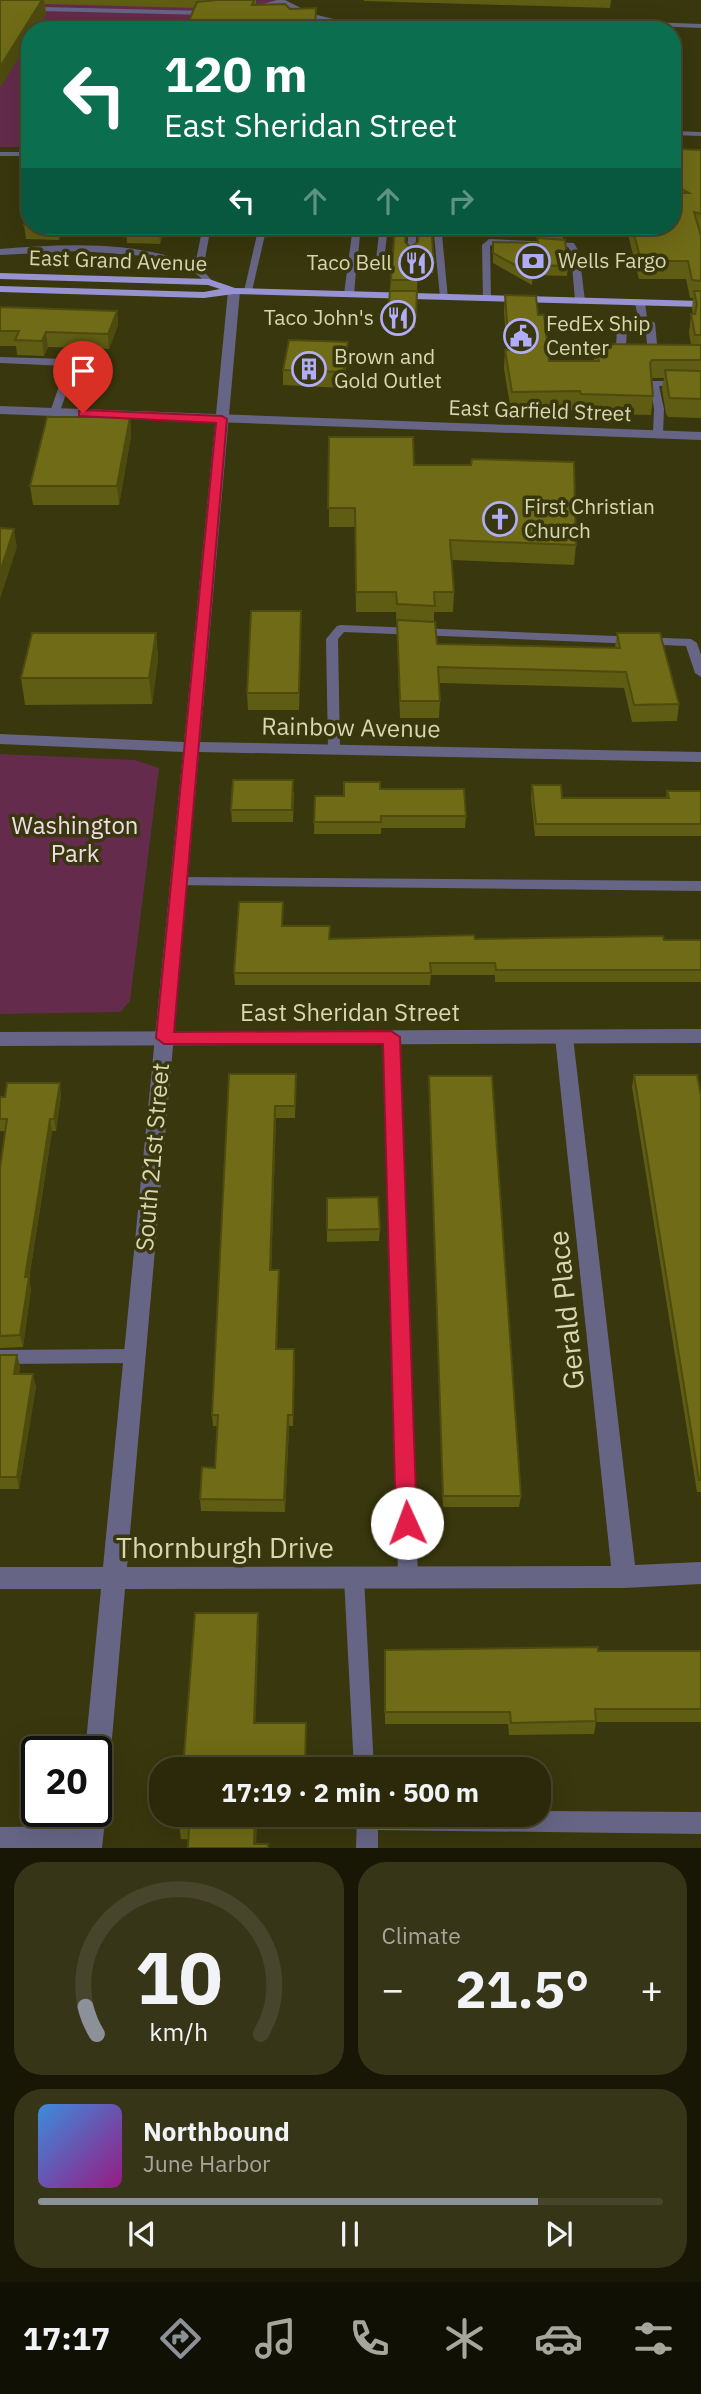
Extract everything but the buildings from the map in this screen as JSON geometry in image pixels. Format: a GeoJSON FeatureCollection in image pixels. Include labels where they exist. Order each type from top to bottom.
{"type":"FeatureCollection","features":[{"type":"Feature","properties":{"kind":"main road","name":"East Grand Avenue"},"geometry":{"type":"LineString","coordinates":[[0,276],[209,282],[241,291]]}},
{"type":"Feature","properties":{"kind":"main road","name":"East Grand Avenue"},"geometry":{"type":"LineString","coordinates":[[0,289],[204,295],[241,291],[701,304]]}},
{"type":"Feature","properties":{"kind":"street","name":"South 21st Street"},"geometry":{"type":"LineString","coordinates":[[99,1736],[222,419],[241,291]]}},
{"type":"Feature","properties":{"kind":"street","name":"East Garfield Street"},"geometry":{"type":"LineString","coordinates":[[0,410],[701,436]]}},
{"type":"Feature","properties":{"kind":"street","name":"Rainbow Avenue"},"geometry":{"type":"LineString","coordinates":[[0,739],[191,747],[701,757]]}},
{"type":"Feature","properties":{"kind":"street","name":"East Sheridan Street"},"geometry":{"type":"LineString","coordinates":[[0,1039],[701,1036]]}},
{"type":"Feature","properties":{"kind":"street","name":"Gerald Place"},"geometry":{"type":"LineString","coordinates":[[564,1037],[624,1577]]}},
{"type":"Feature","properties":{"kind":"street","name":"Thornburgh Drive"},"geometry":{"type":"LineString","coordinates":[[0,1578],[624,1577],[701,1573]]}},
{"type":"Feature","properties":{"kind":"lane"},"geometry":{"type":"LineString","coordinates":[[247,9],[281,1],[326,21]]}},
{"type":"Feature","properties":{"kind":"lane"},"geometry":{"type":"LineString","coordinates":[[0,8],[221,12]]}},
{"type":"Feature","properties":{"kind":"lane"},"geometry":{"type":"LineString","coordinates":[[681,25],[701,26]]}},
{"type":"Feature","properties":{"kind":"lane"},"geometry":{"type":"LineString","coordinates":[[681,133],[701,134]]}},
{"type":"Feature","properties":{"kind":"lane"},"geometry":{"type":"LineString","coordinates":[[0,154],[21,155]]}},
{"type":"Feature","properties":{"kind":"lane"},"geometry":{"type":"LineString","coordinates":[[198,271],[205,235]]}},
{"type":"Feature","properties":{"kind":"lane"},"geometry":{"type":"LineString","coordinates":[[241,291],[260,235]]}},
{"type":"Feature","properties":{"kind":"lane"},"geometry":{"type":"LineString","coordinates":[[349,294],[356,235]]}},
{"type":"Feature","properties":{"kind":"lane"},"geometry":{"type":"LineString","coordinates":[[352,269],[380,261],[383,235]]}},
{"type":"Feature","properties":{"kind":"lane"},"geometry":{"type":"LineString","coordinates":[[411,252],[412,235]]}},
{"type":"Feature","properties":{"kind":"lane"},"geometry":{"type":"LineString","coordinates":[[438,235],[445,297]]}},
{"type":"Feature","properties":{"kind":"lane"},"geometry":{"type":"LineString","coordinates":[[486,298],[486,245],[492,241],[571,246],[575,252],[580,301]]}},
{"type":"Feature","properties":{"kind":"lane"},"geometry":{"type":"LineString","coordinates":[[0,252],[46,248],[140,252],[183,262],[206,275],[209,282]]}},
{"type":"Feature","properties":{"kind":"lane"},"geometry":{"type":"LineString","coordinates":[[640,302],[643,319]]}},
{"type":"Feature","properties":{"kind":"lane"},"geometry":{"type":"LineString","coordinates":[[653,354],[650,323],[643,319],[622,326],[621,348],[634,358],[664,359]]}},
{"type":"Feature","properties":{"kind":"lane"},"geometry":{"type":"LineString","coordinates":[[0,360],[67,362],[71,365],[55,412]]}},
{"type":"Feature","properties":{"kind":"lane"},"geometry":{"type":"LineString","coordinates":[[658,434],[659,409],[653,383],[701,384]]}},
{"type":"Feature","properties":{"kind":"lane"},"geometry":{"type":"LineString","coordinates":[[334,750],[332,639],[341,628],[691,642],[701,673]]}},
{"type":"Feature","properties":{"kind":"lane"},"geometry":{"type":"LineString","coordinates":[[179,882],[701,886]]}},
{"type":"Feature","properties":{"kind":"lane"},"geometry":{"type":"LineString","coordinates":[[391,1037],[408,1577]]}},
{"type":"Feature","properties":{"kind":"lane"},"geometry":{"type":"LineString","coordinates":[[0,1357],[135,1356]]}},
{"type":"Feature","properties":{"kind":"lane"},"geometry":{"type":"LineString","coordinates":[[354,1577],[363,1757]]}},
{"type":"Feature","properties":{"kind":"lane"},"geometry":{"type":"LineString","coordinates":[[551,1820],[701,1823]]}},
{"type":"Feature","properties":{"kind":"lane"},"geometry":{"type":"LineString","coordinates":[[367,1827],[367,1848]]}},
{"type":"Feature","properties":{"kind":"lane"},"geometry":{"type":"LineString","coordinates":[[0,1838],[91,1832]]}},
{"type":"Feature","properties":{"kind":"green space"},"geometry":{"type":"Polygon","coordinates":[[[279,0],[316,21],[21,21],[21,147],[0,147],[0,2],[279,0]]]}},
{"type":"Feature","properties":{"kind":"green space","name":"Washington Park"},"geometry":{"type":"Polygon","coordinates":[[[0,754],[135,760],[159,768],[130,1001],[120,1012],[0,1014],[0,754]]]}},
{"type":"Feature","properties":{"kind":"place","name":"Wells Fargo"},"geometry":{"type":"Point","coordinates":[533,261]}},
{"type":"Feature","properties":{"kind":"place","name":"Taco Bell"},"geometry":{"type":"Point","coordinates":[416,263]}},
{"type":"Feature","properties":{"kind":"place","name":"Taco John's"},"geometry":{"type":"Point","coordinates":[398,318]}},
{"type":"Feature","properties":{"kind":"place","name":"FedEx Ship Center"},"geometry":{"type":"Point","coordinates":[521,336]}},
{"type":"Feature","properties":{"kind":"place","name":"Brown and Gold Outlet"},"geometry":{"type":"Point","coordinates":[309,369]}},
{"type":"Feature","properties":{"kind":"place","name":"First Christian Church"},"geometry":{"type":"Point","coordinates":[500,519]}},
{"type":"Feature","properties":{"kind":"route"},"geometry":{"type":"LineString","coordinates":[[83,413],[222,419],[164,1038],[391,1037],[407,1523]]}}]}
